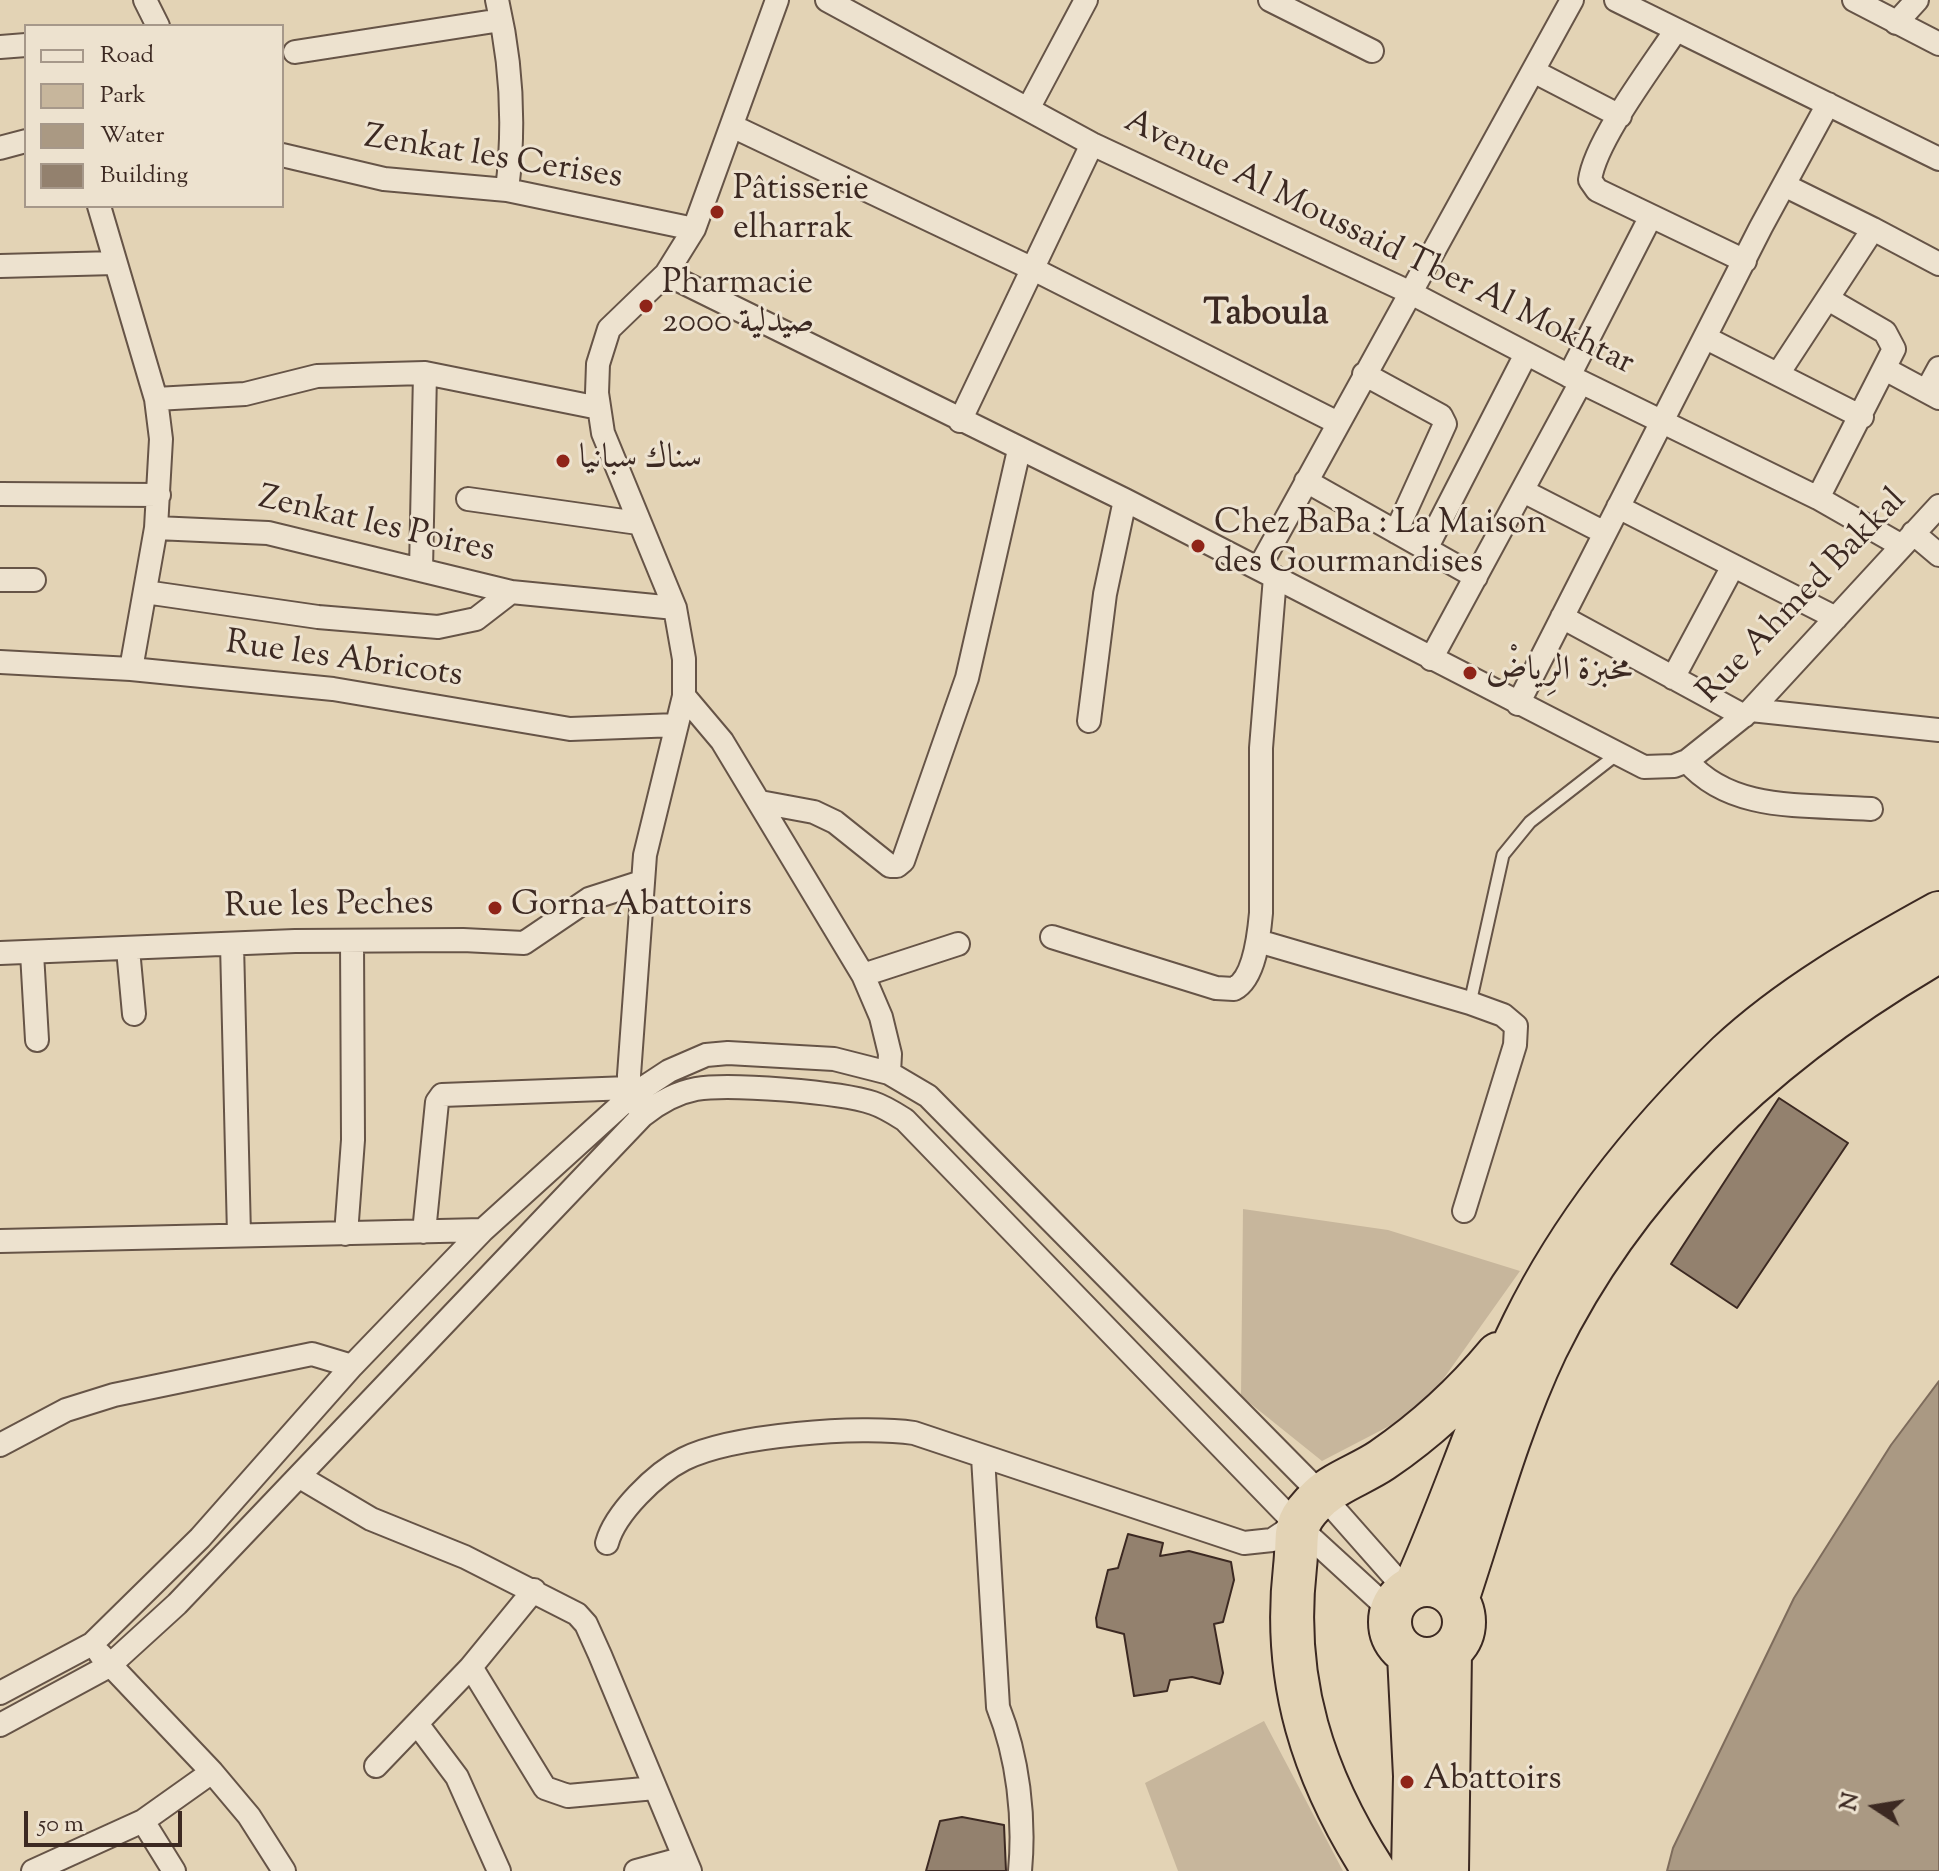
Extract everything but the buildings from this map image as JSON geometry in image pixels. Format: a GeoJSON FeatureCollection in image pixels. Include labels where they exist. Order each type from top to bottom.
{"type":"FeatureCollection","features":[{"type":"Feature","properties":{"kind":"highway"},"geometry":{"type":"LineString","coordinates":[[1413,1871],[1415,1776],[1409,1655],[1392,1636],[1404,1596],[1523,1325],[1551,1272],[1594,1206],[1637,1152],[1729,1053],[1836,973],[1939,913]]}},
{"type":"Feature","properties":{"kind":"highway"},"geometry":{"type":"LineString","coordinates":[[1447,1871],[1450,1651],[1464,1627],[1457,1600],[1506,1449],[1541,1361],[1594,1262],[1657,1176],[1754,1078],[1862,999],[1939,951]]}},
{"type":"Feature","properties":{"kind":"highway"},"geometry":{"type":"LineString","coordinates":[[1374,1871],[1328,1792],[1301,1710],[1293,1627],[1309,1510],[1428,1425],[1473,1384],[1523,1325]]}},
{"type":"Feature","properties":{"kind":"highway"},"geometry":{"type":"LineString","coordinates":[[1404,1596],[1434,1585],[1457,1600]]}},
{"type":"Feature","properties":{"kind":"highway"},"geometry":{"type":"LineString","coordinates":[[1409,1655],[1435,1658],[1450,1651]]}},
{"type":"Feature","properties":{"kind":"street"},"geometry":{"type":"LineString","coordinates":[[145,0],[157,24]]}},
{"type":"Feature","properties":{"kind":"street"},"geometry":{"type":"LineString","coordinates":[[642,1116],[630,1092],[642,882],[645,855],[684,696],[683,647],[675,608],[610,455],[599,408],[598,364],[609,329],[666,274],[694,229],[777,0]]}},
{"type":"Feature","properties":{"kind":"street","name":"Avenue Al Moussaid Tber Al Mokhtar"},"geometry":{"type":"LineString","coordinates":[[827,0],[1092,144],[1409,292],[1661,422],[1939,555]]}},
{"type":"Feature","properties":{"kind":"street"},"geometry":{"type":"LineString","coordinates":[[1028,109],[1086,0]]}},
{"type":"Feature","properties":{"kind":"street"},"geometry":{"type":"LineString","coordinates":[[1270,0],[1372,51]]}},
{"type":"Feature","properties":{"kind":"street"},"geometry":{"type":"LineString","coordinates":[[1052,937],[1226,990],[1240,987],[1244,981],[1258,941],[1267,573],[1306,481],[1572,0]]}},
{"type":"Feature","properties":{"kind":"street"},"geometry":{"type":"LineString","coordinates":[[1616,0],[1937,154]]}},
{"type":"Feature","properties":{"kind":"street"},"geometry":{"type":"LineString","coordinates":[[1854,0],[1939,44]]}},
{"type":"Feature","properties":{"kind":"street"},"geometry":{"type":"LineString","coordinates":[[1896,23],[1917,0]]}},
{"type":"Feature","properties":{"kind":"street"},"geometry":{"type":"LineString","coordinates":[[295,52],[499,10],[513,124],[507,190]]}},
{"type":"Feature","properties":{"kind":"street"},"geometry":{"type":"LineString","coordinates":[[1676,30],[1620,116],[1590,180],[1597,190],[1745,261]]}},
{"type":"Feature","properties":{"kind":"street"},"geometry":{"type":"LineString","coordinates":[[0,46],[24,45]]}},
{"type":"Feature","properties":{"kind":"street"},"geometry":{"type":"LineString","coordinates":[[1533,71],[1620,116]]}},
{"type":"Feature","properties":{"kind":"street"},"geometry":{"type":"LineString","coordinates":[[1518,704],[1828,104]]}},
{"type":"Feature","properties":{"kind":"street"},"geometry":{"type":"LineString","coordinates":[[732,126],[1033,269],[1338,423]]}},
{"type":"Feature","properties":{"kind":"street"},"geometry":{"type":"LineString","coordinates":[[0,148],[24,142]]}},
{"type":"Feature","properties":{"kind":"street"},"geometry":{"type":"LineString","coordinates":[[960,421],[1092,144]]}},
{"type":"Feature","properties":{"kind":"street","name":"Zenkat les Cerises"},"geometry":{"type":"LineString","coordinates":[[284,155],[384,179],[507,190],[694,229]]}},
{"type":"Feature","properties":{"kind":"street"},"geometry":{"type":"LineString","coordinates":[[1784,185],[1939,264]]}},
{"type":"Feature","properties":{"kind":"street"},"geometry":{"type":"LineString","coordinates":[[100,208],[156,399],[161,439],[156,528],[131,669]]}},
{"type":"Feature","properties":{"kind":"street"},"geometry":{"type":"LineString","coordinates":[[1431,659],[1523,491],[1651,216]]}},
{"type":"Feature","properties":{"kind":"street"},"geometry":{"type":"LineString","coordinates":[[1778,374],[1873,229]]}},
{"type":"Feature","properties":{"kind":"street"},"geometry":{"type":"LineString","coordinates":[[0,266],[115,263]]}},
{"type":"Feature","properties":{"kind":"street"},"geometry":{"type":"LineString","coordinates":[[666,274],[1125,500],[1624,759],[1660,768],[1687,761],[1710,784],[1744,799],[1871,809]]}},
{"type":"Feature","properties":{"kind":"street"},"geometry":{"type":"LineString","coordinates":[[1818,498],[1894,349],[1891,337],[1828,299]]}},
{"type":"Feature","properties":{"kind":"street"},"geometry":{"type":"LineString","coordinates":[[1706,338],[1862,417]]}},
{"type":"Feature","properties":{"kind":"street"},"geometry":{"type":"LineString","coordinates":[[1426,549],[1526,354]]}},
{"type":"Feature","properties":{"kind":"street"},"geometry":{"type":"LineString","coordinates":[[1885,369],[1933,394],[1939,368]]}},
{"type":"Feature","properties":{"kind":"street"},"geometry":{"type":"LineString","coordinates":[[156,399],[236,395],[317,376],[425,373],[599,408]]}},
{"type":"Feature","properties":{"kind":"street"},"geometry":{"type":"LineString","coordinates":[[421,570],[425,373]]}},
{"type":"Feature","properties":{"kind":"street"},"geometry":{"type":"LineString","coordinates":[[1364,374],[1441,416],[1445,424],[1396,532]]}},
{"type":"Feature","properties":{"kind":"street"},"geometry":{"type":"LineString","coordinates":[[760,802],[814,812],[835,822],[890,866],[900,865],[967,678],[1019,450]]}},
{"type":"Feature","properties":{"kind":"street"},"geometry":{"type":"LineString","coordinates":[[1306,481],[1476,577]]}},
{"type":"Feature","properties":{"kind":"street"},"geometry":{"type":"LineString","coordinates":[[1523,491],[1605,533]]}},
{"type":"Feature","properties":{"kind":"street"},"geometry":{"type":"LineString","coordinates":[[0,494],[159,495]]}},
{"type":"Feature","properties":{"kind":"street"},"geometry":{"type":"LineString","coordinates":[[468,499],[638,523]]}},
{"type":"Feature","properties":{"kind":"street"},"geometry":{"type":"LineString","coordinates":[[1089,721],[1105,594],[1125,500]]}},
{"type":"Feature","properties":{"kind":"street","name":"Rue Ahmed Bakkal"},"geometry":{"type":"LineString","coordinates":[[1687,761],[1748,713],[1939,506]]}},
{"type":"Feature","properties":{"kind":"street"},"geometry":{"type":"LineString","coordinates":[[1618,507],[1836,618]]}},
{"type":"Feature","properties":{"kind":"street","name":"Zenkat les Poires"},"geometry":{"type":"LineString","coordinates":[[156,528],[268,533],[511,592],[675,608]]}},
{"type":"Feature","properties":{"kind":"street"},"geometry":{"type":"LineString","coordinates":[[1673,678],[1733,566]]}},
{"type":"Feature","properties":{"kind":"street"},"geometry":{"type":"LineString","coordinates":[[0,580],[34,580]]}},
{"type":"Feature","properties":{"kind":"street"},"geometry":{"type":"LineString","coordinates":[[145,592],[318,617],[427,627],[476,619],[511,592]]}},
{"type":"Feature","properties":{"kind":"street"},"geometry":{"type":"LineString","coordinates":[[1562,617],[1673,678],[1748,713],[1939,730]]}},
{"type":"Feature","properties":{"kind":"street","name":"Rue les Abricots"},"geometry":{"type":"LineString","coordinates":[[0,662],[131,669],[373,694],[442,709],[570,729],[677,725]]}},
{"type":"Feature","properties":{"kind":"street"},"geometry":{"type":"LineString","coordinates":[[684,696],[707,719],[863,975],[881,1017],[890,1054],[889,1073]]}},
{"type":"Feature","properties":{"kind":"street","name":"Rue les Peches"},"geometry":{"type":"LineString","coordinates":[[0,953],[352,941],[524,943],[589,899],[642,882]]}},
{"type":"Feature","properties":{"kind":"street"},"geometry":{"type":"LineString","coordinates":[[346,1234],[353,1140],[352,941]]}},
{"type":"Feature","properties":{"kind":"street"},"geometry":{"type":"LineString","coordinates":[[1258,941],[1470,1003],[1510,1020],[1517,1034],[1464,1211]]}},
{"type":"Feature","properties":{"kind":"street"},"geometry":{"type":"LineString","coordinates":[[232,944],[239,1235]]}},
{"type":"Feature","properties":{"kind":"street"},"geometry":{"type":"LineString","coordinates":[[863,975],[958,944]]}},
{"type":"Feature","properties":{"kind":"street"},"geometry":{"type":"LineString","coordinates":[[128,949],[134,1014]]}},
{"type":"Feature","properties":{"kind":"street"},"geometry":{"type":"LineString","coordinates":[[32,953],[37,1040]]}},
{"type":"Feature","properties":{"kind":"street"},"geometry":{"type":"LineString","coordinates":[[0,1693],[92,1644],[200,1538],[352,1366],[483,1230],[630,1092],[706,1055],[834,1059],[889,1073],[928,1096],[1309,1510],[1404,1596]]}},
{"type":"Feature","properties":{"kind":"street"},"geometry":{"type":"LineString","coordinates":[[0,1725],[109,1666],[177,1604],[642,1116],[674,1096],[714,1088],[852,1097],[888,1108],[905,1120],[1309,1510],[1404,1596]]}},
{"type":"Feature","properties":{"kind":"street"},"geometry":{"type":"LineString","coordinates":[[424,1232],[437,1102],[442,1095],[630,1092]]}},
{"type":"Feature","properties":{"kind":"street"},"geometry":{"type":"LineString","coordinates":[[0,1241],[483,1230]]}},
{"type":"Feature","properties":{"kind":"street"},"geometry":{"type":"LineString","coordinates":[[0,1445],[88,1401],[293,1357],[325,1356],[352,1366]]}},
{"type":"Feature","properties":{"kind":"street"},"geometry":{"type":"LineString","coordinates":[[607,1543],[618,1517],[673,1467],[696,1455],[724,1447],[782,1438],[877,1430],[914,1433],[1244,1543],[1272,1540],[1309,1510]]}},
{"type":"Feature","properties":{"kind":"street"},"geometry":{"type":"LineString","coordinates":[[983,1457],[998,1707],[1009,1734],[1017,1774],[1020,1871]]}},
{"type":"Feature","properties":{"kind":"street"},"geometry":{"type":"LineString","coordinates":[[300,1477],[371,1519],[534,1590],[569,1608],[586,1624],[687,1865],[636,1871]]}},
{"type":"Feature","properties":{"kind":"street"},"geometry":{"type":"LineString","coordinates":[[376,1766],[471,1667],[534,1590]]}},
{"type":"Feature","properties":{"kind":"street"},"geometry":{"type":"LineString","coordinates":[[92,1644],[109,1666],[212,1772],[249,1816],[284,1871]]}},
{"type":"Feature","properties":{"kind":"street"},"geometry":{"type":"LineString","coordinates":[[471,1667],[545,1788],[568,1796],[655,1788]]}},
{"type":"Feature","properties":{"kind":"street"},"geometry":{"type":"LineString","coordinates":[[418,1725],[457,1777],[499,1871]]}},
{"type":"Feature","properties":{"kind":"street"},"geometry":{"type":"LineString","coordinates":[[33,1871],[143,1821],[212,1772]]}},
{"type":"Feature","properties":{"kind":"street"},"geometry":{"type":"LineString","coordinates":[[143,1821],[174,1871]]}},
{"type":"Feature","properties":{"kind":"lane"},"geometry":{"type":"LineString","coordinates":[[1470,1003],[1503,855],[1530,822],[1624,759]]}},
{"type":"Feature","properties":{"kind":"green space"},"geometry":{"type":"Polygon","coordinates":[[[1243,1209],[1388,1230],[1520,1271],[1422,1409],[1322,1461],[1241,1396],[1243,1209]]]}},
{"type":"Feature","properties":{"kind":"green space"},"geometry":{"type":"Polygon","coordinates":[[[1264,1721],[1343,1871],[1178,1871],[1145,1783],[1264,1721]]]}},
{"type":"Feature","properties":{"kind":"water"},"geometry":{"type":"Polygon","coordinates":[[[1939,1381],[1939,1871],[1667,1871],[1673,1848],[1794,1598],[1891,1445],[1939,1381]]]}},
{"type":"Feature","properties":{"kind":"place","name":"Pâtisserie elharrak"},"geometry":{"type":"Point","coordinates":[717,212]}},
{"type":"Feature","properties":{"kind":"place","name":"Pharmacie 2000 صيدلية"},"geometry":{"type":"Point","coordinates":[646,306]}},
{"type":"Feature","properties":{"kind":"place","name":"سناك سبانيا"},"geometry":{"type":"Point","coordinates":[563,461]}},
{"type":"Feature","properties":{"kind":"place","name":"Chez BaBa : La Maison des Gourmandises"},"geometry":{"type":"Point","coordinates":[1198,546]}},
{"type":"Feature","properties":{"kind":"place","name":"مخبزة الرِياضْ"},"geometry":{"type":"Point","coordinates":[1470,673]}},
{"type":"Feature","properties":{"kind":"place","name":"Gorna Abattoirs"},"geometry":{"type":"Point","coordinates":[495,908]}},
{"type":"Feature","properties":{"kind":"place","name":"Abattoirs"},"geometry":{"type":"Point","coordinates":[1407,1782]}},
{"type":"Feature","properties":{"kind":"district","name":"Taboula"},"geometry":{"type":"Point","coordinates":[1266,317]}}]}
